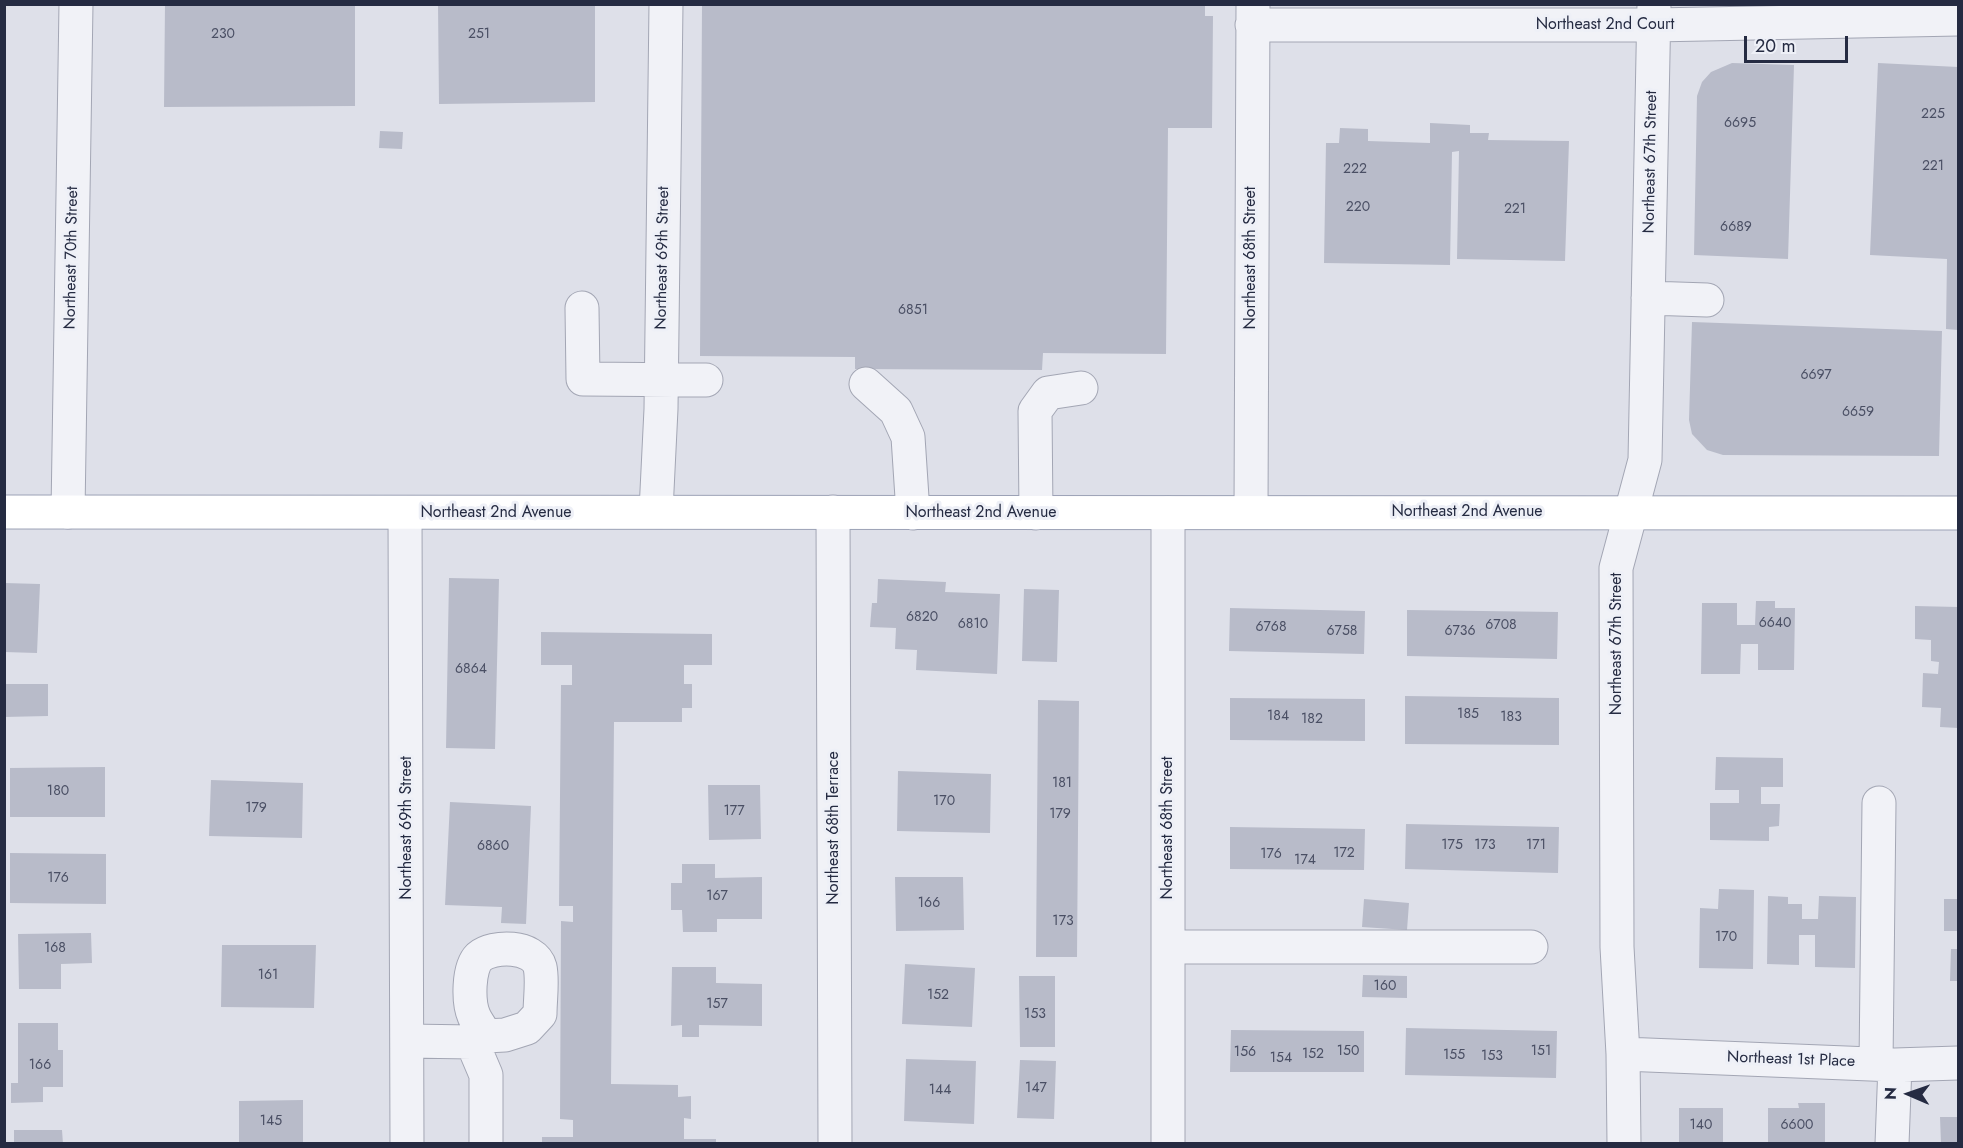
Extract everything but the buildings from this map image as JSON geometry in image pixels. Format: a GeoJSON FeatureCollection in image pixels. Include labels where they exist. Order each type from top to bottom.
{"type":"FeatureCollection","features":[{"type":"Feature","properties":{"kind":"main road","name":"Northeast 2nd Avenue"},"geometry":{"type":"LineString","coordinates":[[4,512],[1959,513]]}},
{"type":"Feature","properties":{"kind":"street","name":"Northeast 70th Street"},"geometry":{"type":"LineString","coordinates":[[68,512],[76,4]]}},
{"type":"Feature","properties":{"kind":"street","name":"Northeast 69th Street"},"geometry":{"type":"LineString","coordinates":[[656,511],[661,380],[666,4]]}},
{"type":"Feature","properties":{"kind":"street","name":"Northeast 2nd Court"},"geometry":{"type":"LineString","coordinates":[[1252,15],[1654,15],[1959,19]]}},
{"type":"Feature","properties":{"kind":"street","name":"Northeast 68th Street"},"geometry":{"type":"LineString","coordinates":[[1251,512],[1252,15]]}},
{"type":"Feature","properties":{"kind":"street","name":"Northeast 67th Street"},"geometry":{"type":"LineString","coordinates":[[1624,1143],[1623,1054],[1617,947],[1616,568],[1645,460],[1654,15]]}},
{"type":"Feature","properties":{"kind":"street"},"geometry":{"type":"LineString","coordinates":[[1648,298],[1707,300]]}},
{"type":"Feature","properties":{"kind":"street"},"geometry":{"type":"LineString","coordinates":[[582,308],[583,379],[706,380]]}},
{"type":"Feature","properties":{"kind":"street"},"geometry":{"type":"LineString","coordinates":[[866,384],[896,411],[908,437],[913,513]]}},
{"type":"Feature","properties":{"kind":"street"},"geometry":{"type":"LineString","coordinates":[[1036,513],[1035,411],[1048,393],[1081,388]]}},
{"type":"Feature","properties":{"kind":"street","name":"Northeast 68th Terrace"},"geometry":{"type":"LineString","coordinates":[[833,512],[835,1143]]}},
{"type":"Feature","properties":{"kind":"street","name":"Northeast 69th Street"},"geometry":{"type":"LineString","coordinates":[[405,513],[407,1143]]}},
{"type":"Feature","properties":{"kind":"street","name":"Northeast 68th Street"},"geometry":{"type":"LineString","coordinates":[[1168,513],[1168,1143]]}},
{"type":"Feature","properties":{"kind":"street"},"geometry":{"type":"LineString","coordinates":[[1879,803],[1886,1064],[1892,1143]]}},
{"type":"Feature","properties":{"kind":"street"},"geometry":{"type":"LineString","coordinates":[[1168,947],[1531,947]]}},
{"type":"Feature","properties":{"kind":"street"},"geometry":{"type":"LineString","coordinates":[[408,1041],[479,1039],[486,1075],[486,1143]]}},
{"type":"Feature","properties":{"kind":"street","name":"Northeast 1st Place"},"geometry":{"type":"LineString","coordinates":[[1623,1054],[1886,1064],[1959,1063]]}}]}
